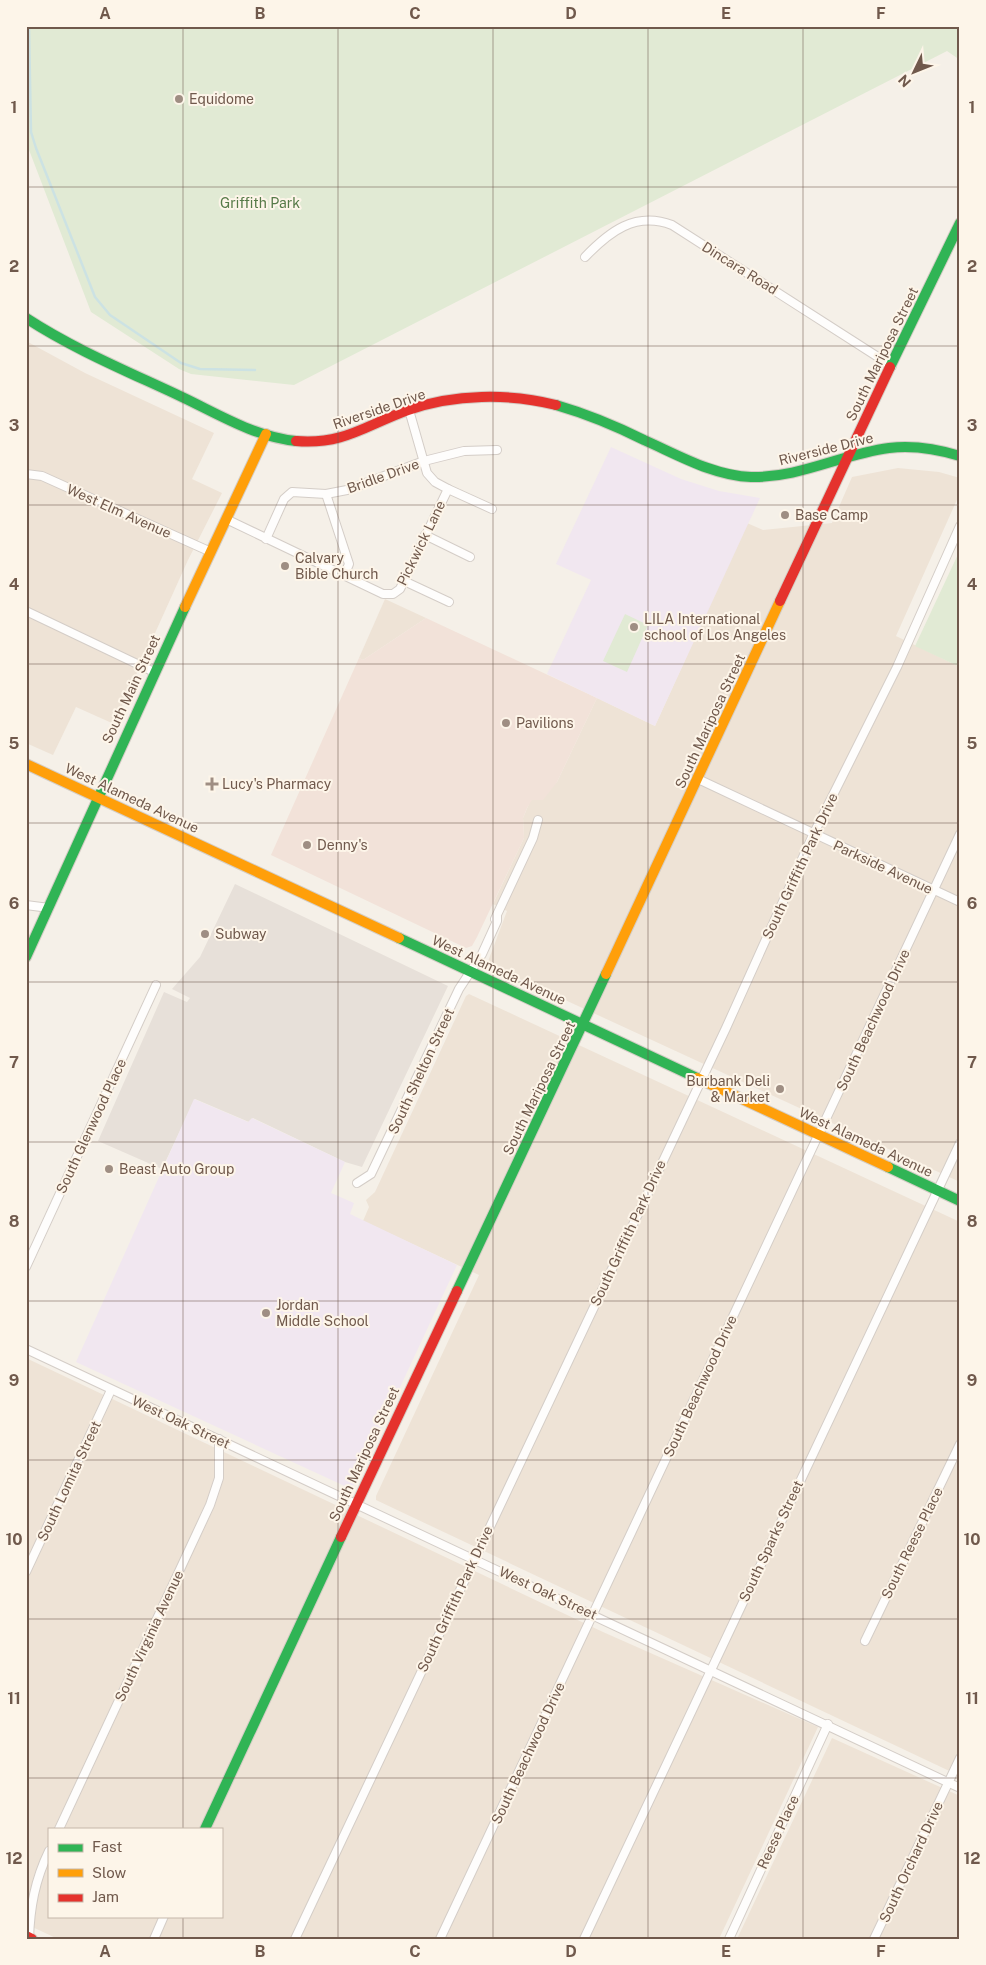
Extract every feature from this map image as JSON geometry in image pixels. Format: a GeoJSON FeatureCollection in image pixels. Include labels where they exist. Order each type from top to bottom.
{"type":"FeatureCollection","features":[{"type":"Feature","properties":{"kind":"main road","name":"South Mariposa Street"},"geometry":{"type":"LineString","coordinates":[[205,1828],[356,1503],[584,1025],[620,943],[845,460],[960,223]]}},
{"type":"Feature","properties":{"kind":"main road","name":"Riverside Drive"},"geometry":{"type":"LineString","coordinates":[[26,318],[81,349],[266,434],[302,441],[337,439],[349,436],[409,410],[483,398],[537,401],[580,412],[700,465],[739,476],[786,475],[868,452],[915,447],[928,447],[960,456]]}},
{"type":"Feature","properties":{"kind":"main road","name":"South Main Street"},"geometry":{"type":"LineString","coordinates":[[26,957],[154,672],[266,434]]}},
{"type":"Feature","properties":{"kind":"main road","name":"West Alameda Avenue"},"geometry":{"type":"LineString","coordinates":[[26,764],[960,1201]]}},
{"type":"Feature","properties":{"kind":"street","name":"Dincara Road"},"geometry":{"type":"LineString","coordinates":[[584,257],[605,236],[620,228],[643,220],[658,220],[672,226],[761,281],[892,366]]}},
{"type":"Feature","properties":{"kind":"street","name":"Pickwick Lane"},"geometry":{"type":"LineString","coordinates":[[226,519],[383,594],[393,594],[400,589],[448,489],[430,478],[409,410]]}},
{"type":"Feature","properties":{"kind":"street","name":"Bridle Drive"},"geometry":{"type":"LineString","coordinates":[[266,539],[288,495],[292,492],[326,494],[361,487],[424,461],[464,451],[497,450]]}},
{"type":"Feature","properties":{"kind":"street","name":"West Elm Avenue"},"geometry":{"type":"LineString","coordinates":[[26,474],[42,476],[211,552]]}},
{"type":"Feature","properties":{"kind":"street"},"geometry":{"type":"LineString","coordinates":[[448,489],[492,509]]}},
{"type":"Feature","properties":{"kind":"street"},"geometry":{"type":"LineString","coordinates":[[326,494],[350,564],[344,576]]}},
{"type":"Feature","properties":{"kind":"street","name":"South Griffith Park Drive"},"geometry":{"type":"LineString","coordinates":[[295,1939],[701,1080],[813,835],[897,667],[960,526]]}},
{"type":"Feature","properties":{"kind":"street"},"geometry":{"type":"LineString","coordinates":[[425,536],[470,557]]}},
{"type":"Feature","properties":{"kind":"street"},"geometry":{"type":"LineString","coordinates":[[404,581],[450,602]]}},
{"type":"Feature","properties":{"kind":"street"},"geometry":{"type":"LineString","coordinates":[[26,611],[154,672]]}},
{"type":"Feature","properties":{"kind":"street","name":"Parkside Avenue"},"geometry":{"type":"LineString","coordinates":[[698,779],[813,835],[960,902]]}},
{"type":"Feature","properties":{"kind":"street","name":"South Shelton Street"},"geometry":{"type":"LineString","coordinates":[[357,1183],[371,1174],[469,972],[480,954],[482,954],[498,922],[497,916],[534,838],[538,820]]}},
{"type":"Feature","properties":{"kind":"street","name":"South Beachwood Drive"},"geometry":{"type":"LineString","coordinates":[[440,1939],[960,834]]}},
{"type":"Feature","properties":{"kind":"street"},"geometry":{"type":"LineString","coordinates":[[26,905],[49,908]]}},
{"type":"Feature","properties":{"kind":"street","name":"South Glenwood Place"},"geometry":{"type":"LineString","coordinates":[[26,1267],[156,985]]}},
{"type":"Feature","properties":{"kind":"street","name":"South Sparks Street"},"geometry":{"type":"LineString","coordinates":[[584,1939],[960,1143]]}},
{"type":"Feature","properties":{"kind":"street","name":"West Oak Street"},"geometry":{"type":"LineString","coordinates":[[26,1349],[474,1558],[710,1671],[828,1724],[960,1788]]}},
{"type":"Feature","properties":{"kind":"street","name":"South Lomita Street"},"geometry":{"type":"LineString","coordinates":[[26,1572],[111,1390]]}},
{"type":"Feature","properties":{"kind":"street","name":"South Virginia Avenue"},"geometry":{"type":"LineString","coordinates":[[59,1828],[210,1505],[219,1478],[219,1439]]}},
{"type":"Feature","properties":{"kind":"street","name":"South Reese Place"},"geometry":{"type":"LineString","coordinates":[[865,1642],[960,1444]]}},
{"type":"Feature","properties":{"kind":"street","name":"Reese Place"},"geometry":{"type":"LineString","coordinates":[[729,1939],[828,1724]]}},
{"type":"Feature","properties":{"kind":"street","name":"South Orchard Drive"},"geometry":{"type":"LineString","coordinates":[[874,1939],[960,1758]]}},
{"type":"Feature","properties":{"kind":"street"},"geometry":{"type":"LineString","coordinates":[[29,1938],[30,1911],[37,1877],[48,1854]]}},
{"type":"Feature","properties":{"kind":"street"},"geometry":{"type":"LineString","coordinates":[[154,1939],[163,1918]]}},
{"type":"Feature","properties":{"kind":"shaded area"},"geometry":{"type":"Polygon","coordinates":[[[26,341],[85,373],[214,433],[192,479],[222,493],[188,560],[114,724],[76,707],[53,755],[26,743],[26,341]]]}},
{"type":"Feature","properties":{"kind":"shaded area","name":"LILA International school of Los Angeles"},"geometry":{"type":"Polygon","coordinates":[[[611,447],[681,479],[719,491],[760,498],[655,726],[547,674],[591,580],[556,564],[611,447]]]}},
{"type":"Feature","properties":{"kind":"shaded area"},"geometry":{"type":"Polygon","coordinates":[[[898,468],[939,472],[960,478],[960,493],[896,636],[960,667],[960,1182],[487,964],[507,911],[493,904],[524,838],[523,818],[531,799],[557,782],[597,698],[655,726],[747,523],[763,530],[832,523],[852,477],[898,468]]]}},
{"type":"Feature","properties":{"kind":"shaded area"},"geometry":{"type":"Polygon","coordinates":[[[385,599],[426,618],[363,660],[359,658],[385,599]]]}},
{"type":"Feature","properties":{"kind":"shaded area"},"geometry":{"type":"Polygon","coordinates":[[[426,618],[597,698],[557,782],[543,800],[532,800],[527,808],[523,818],[524,838],[477,937],[472,946],[466,948],[271,855],[359,658],[363,660],[426,618]]]}},
{"type":"Feature","properties":{"kind":"shaded area"},"geometry":{"type":"Polygon","coordinates":[[[235,884],[448,986],[362,1167],[345,1162],[253,1118],[249,1122],[195,1099],[162,1169],[98,1141],[164,992],[187,1002],[190,998],[172,989],[200,957],[235,884]]]}},
{"type":"Feature","properties":{"kind":"shaded area"},"geometry":{"type":"Polygon","coordinates":[[[469,994],[960,1222],[960,1776],[376,1500],[376,1496],[479,1275],[363,1221],[369,1207],[366,1200],[375,1192],[466,996],[469,994]]]}},
{"type":"Feature","properties":{"kind":"shaded area","name":"Jordan Middle School"},"geometry":{"type":"Polygon","coordinates":[[[194,1099],[248,1122],[252,1118],[345,1162],[331,1193],[354,1203],[350,1214],[457,1265],[355,1484],[349,1488],[76,1362],[194,1099]]]}},
{"type":"Feature","properties":{"kind":"shaded area"},"geometry":{"type":"Polygon","coordinates":[[[26,1358],[603,1632],[818,1727],[719,1939],[58,1939],[26,1924],[26,1358]]]}},
{"type":"Feature","properties":{"kind":"shaded area"},"geometry":{"type":"Polygon","coordinates":[[[832,1738],[960,1796],[960,1939],[737,1939],[832,1738]]]}},
{"type":"Feature","properties":{"kind":"green space","name":"Griffith Park"},"geometry":{"type":"Polygon","coordinates":[[[26,26],[960,26],[960,60],[947,51],[294,385],[191,374],[179,369],[91,312],[26,142],[26,26]]]}},
{"type":"Feature","properties":{"kind":"green space"},"geometry":{"type":"Polygon","coordinates":[[[960,550],[960,667],[915,646],[960,550]]]}},
{"type":"Feature","properties":{"kind":"green space"},"geometry":{"type":"Polygon","coordinates":[[[625,614],[648,625],[627,672],[603,661],[625,614]]]}},
{"type":"Feature","properties":{"kind":"waterway"},"geometry":{"type":"LineString","coordinates":[[29,26],[31,132],[95,297],[110,315],[181,363],[200,369],[255,370]]}},
{"type":"Feature","properties":{"kind":"traffic: fast"},"geometry":{"type":"LineString","coordinates":[[890,367],[960,223]]}},
{"type":"Feature","properties":{"kind":"traffic: fast"},"geometry":{"type":"LineString","coordinates":[[26,318],[83,350],[237,424],[266,435],[296,441]]}},
{"type":"Feature","properties":{"kind":"traffic: fast"},"geometry":{"type":"LineString","coordinates":[[556,405],[612,425],[696,464],[737,476],[751,477],[787,474],[854,455],[898,447],[925,448],[960,456]]}},
{"type":"Feature","properties":{"kind":"traffic: fast"},"geometry":{"type":"LineString","coordinates":[[26,957],[185,607]]}},
{"type":"Feature","properties":{"kind":"traffic: fast"},"geometry":{"type":"LineString","coordinates":[[399,938],[697,1078]]}},
{"type":"Feature","properties":{"kind":"traffic: fast"},"geometry":{"type":"LineString","coordinates":[[457,1291],[606,974]]}},
{"type":"Feature","properties":{"kind":"traffic: fast"},"geometry":{"type":"LineString","coordinates":[[888,1167],[960,1201]]}},
{"type":"Feature","properties":{"kind":"traffic: fast"},"geometry":{"type":"LineString","coordinates":[[205,1828],[341,1537]]}},
{"type":"Feature","properties":{"kind":"traffic: slow"},"geometry":{"type":"LineString","coordinates":[[185,607],[266,434]]}},
{"type":"Feature","properties":{"kind":"traffic: slow"},"geometry":{"type":"LineString","coordinates":[[606,974],[780,601]]}},
{"type":"Feature","properties":{"kind":"traffic: slow"},"geometry":{"type":"LineString","coordinates":[[26,764],[399,938]]}},
{"type":"Feature","properties":{"kind":"traffic: slow"},"geometry":{"type":"LineString","coordinates":[[697,1078],[888,1167]]}},
{"type":"Feature","properties":{"kind":"traffic: jam"},"geometry":{"type":"LineString","coordinates":[[780,601],[890,367]]}},
{"type":"Feature","properties":{"kind":"traffic: jam"},"geometry":{"type":"LineString","coordinates":[[296,441],[328,440],[341,437],[408,410],[463,398],[520,398],[556,405]]}},
{"type":"Feature","properties":{"kind":"traffic: jam"},"geometry":{"type":"LineString","coordinates":[[341,1537],[457,1291]]}},
{"type":"Feature","properties":{"kind":"traffic: jam"},"geometry":{"type":"LineString","coordinates":[[26,1936],[32,1939]]}},
{"type":"Feature","properties":{"kind":"place","name":"Equidome"},"geometry":{"type":"Point","coordinates":[179,99]}},
{"type":"Feature","properties":{"kind":"place","name":"Base Camp"},"geometry":{"type":"Point","coordinates":[785,515]}},
{"type":"Feature","properties":{"kind":"place","name":"Calvary Bible Church"},"geometry":{"type":"Point","coordinates":[285,566]}},
{"type":"Feature","properties":{"kind":"place","name":"LILA International school of Los Angeles"},"geometry":{"type":"Point","coordinates":[634,627]}},
{"type":"Feature","properties":{"kind":"place","name":"Pavilions"},"geometry":{"type":"Point","coordinates":[506,723]}},
{"type":"Feature","properties":{"kind":"place","name":"Lucy's Pharmacy"},"geometry":{"type":"Point","coordinates":[212,784]}},
{"type":"Feature","properties":{"kind":"place","name":"Denny's"},"geometry":{"type":"Point","coordinates":[307,845]}},
{"type":"Feature","properties":{"kind":"place","name":"Subway"},"geometry":{"type":"Point","coordinates":[205,934]}},
{"type":"Feature","properties":{"kind":"place","name":"Burbank Deli & Market"},"geometry":{"type":"Point","coordinates":[780,1089]}},
{"type":"Feature","properties":{"kind":"place","name":"Beast Auto Group"},"geometry":{"type":"Point","coordinates":[109,1169]}},
{"type":"Feature","properties":{"kind":"place","name":"Jordan Middle School"},"geometry":{"type":"Point","coordinates":[266,1313]}}]}
